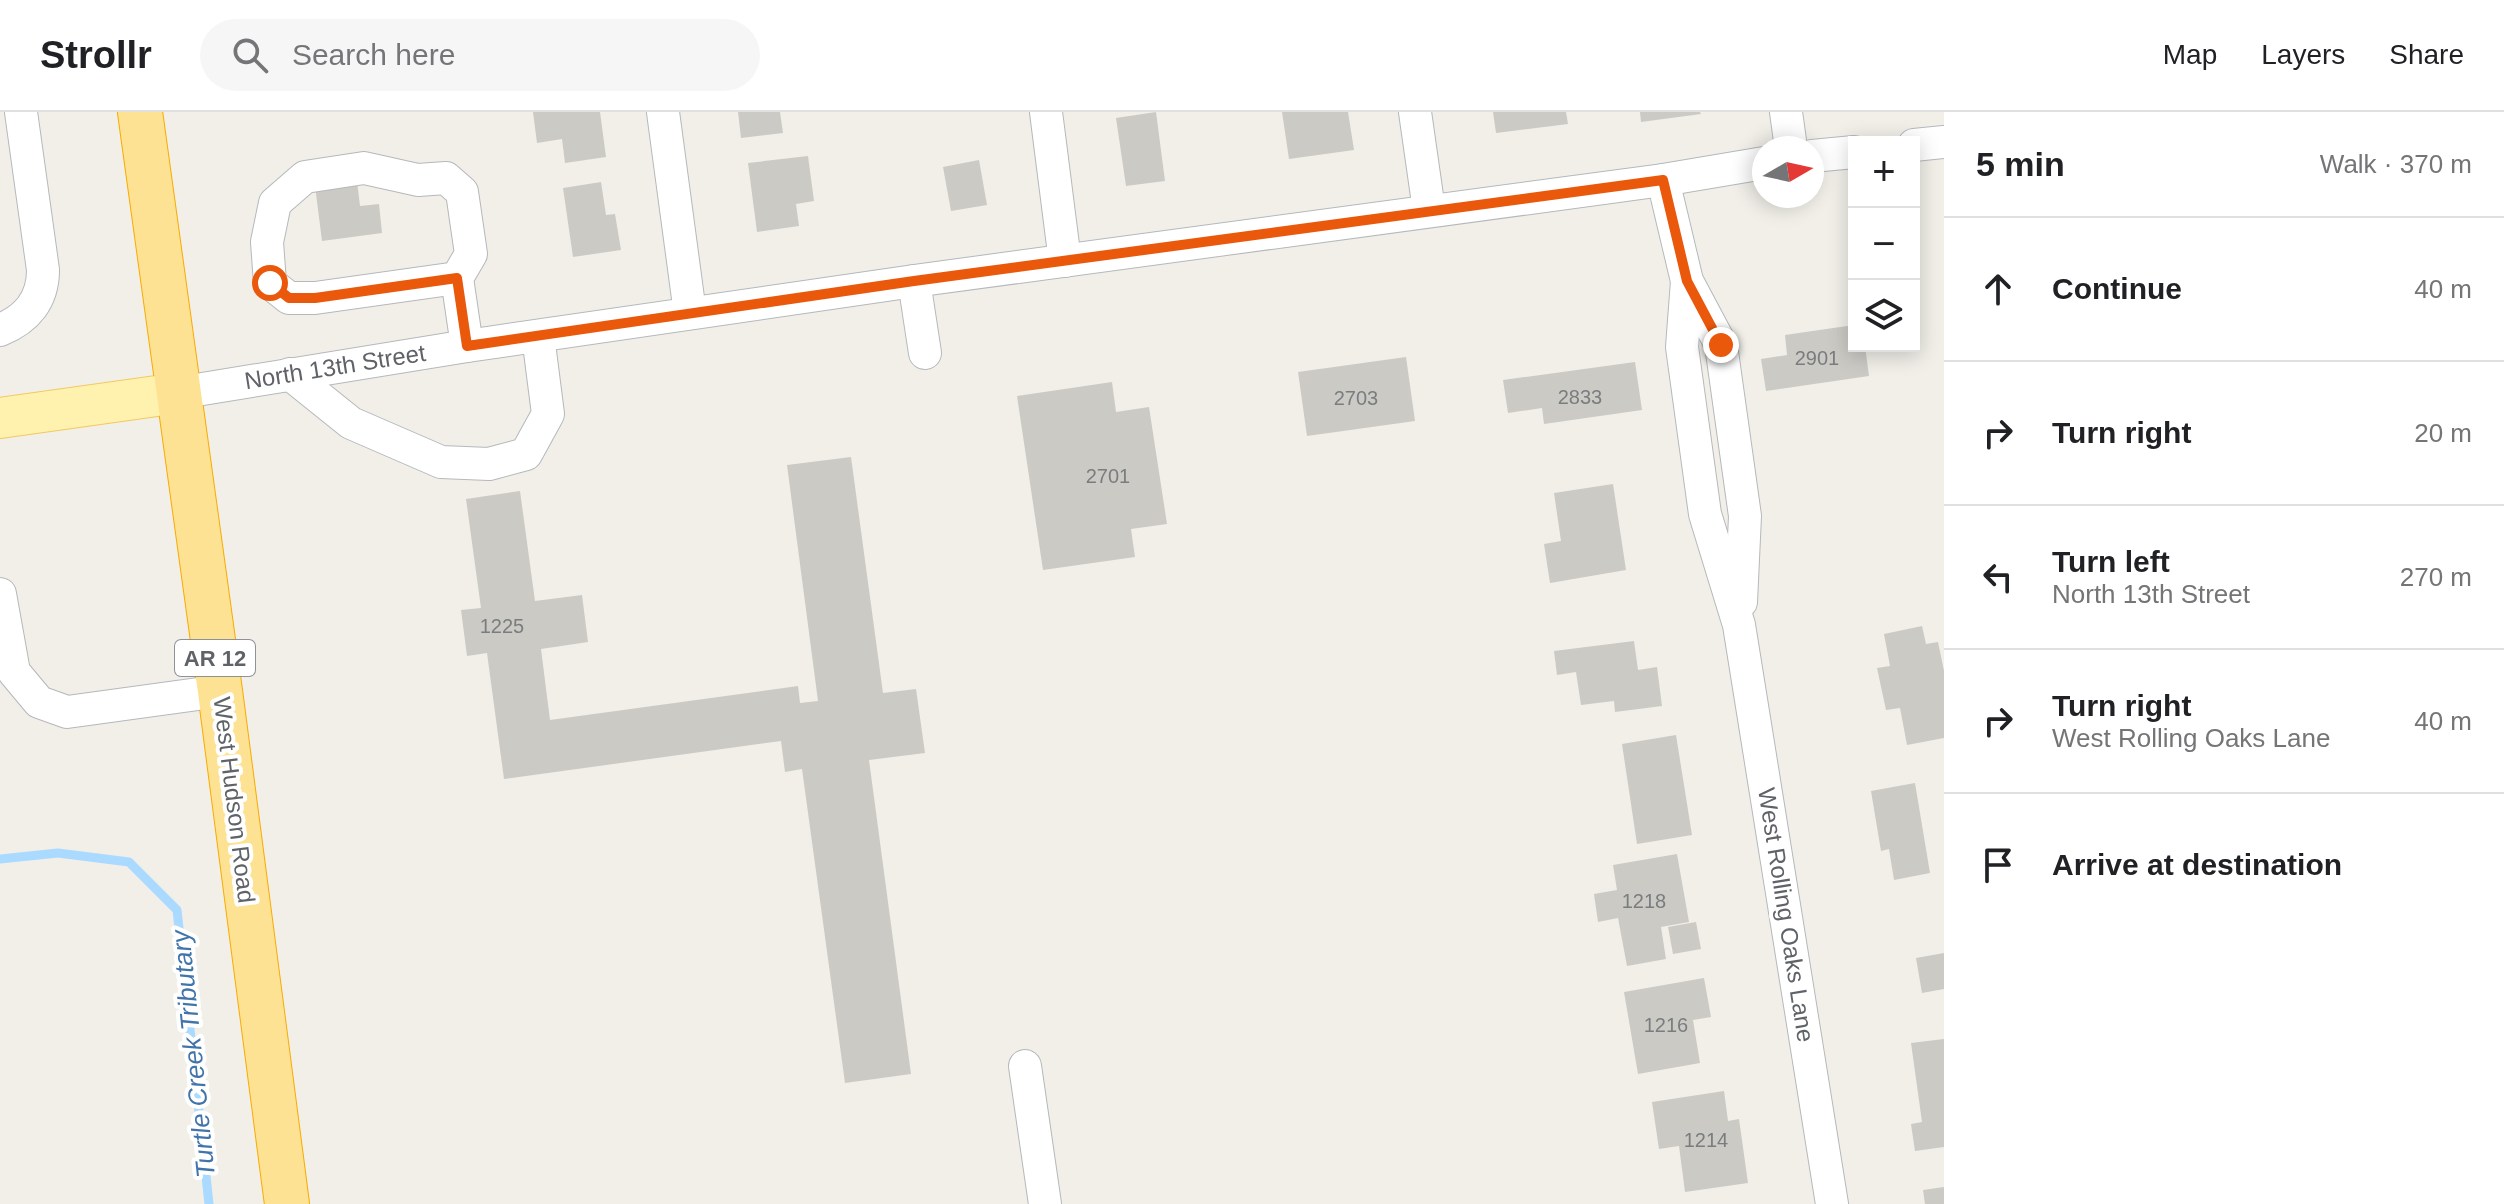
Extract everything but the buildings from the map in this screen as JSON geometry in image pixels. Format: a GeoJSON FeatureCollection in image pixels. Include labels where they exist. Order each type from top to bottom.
{"type":"FeatureCollection","features":[{"type":"Feature","properties":{"kind":"highway","name":"West Hudson Road"},"geometry":{"type":"LineString","coordinates":[[140,112],[287,1204]]}},
{"type":"Feature","properties":{"kind":"main road","name":"North 13th Street"},"geometry":{"type":"LineString","coordinates":[[0,418],[178,393]]}},
{"type":"Feature","properties":{"kind":"street"},"geometry":{"type":"LineString","coordinates":[[0,330],[16,324],[27,315],[43,285],[21,112]]}},
{"type":"Feature","properties":{"kind":"street"},"geometry":{"type":"LineString","coordinates":[[663,112],[690,313]]}},
{"type":"Feature","properties":{"kind":"street"},"geometry":{"type":"LineString","coordinates":[[1046,112],[1065,261]]}},
{"type":"Feature","properties":{"kind":"street"},"geometry":{"type":"LineString","coordinates":[[1415,112],[1429,210]]}},
{"type":"Feature","properties":{"kind":"street"},"geometry":{"type":"LineString","coordinates":[[1786,112],[1789,136]]}},
{"type":"Feature","properties":{"kind":"street"},"geometry":{"type":"LineString","coordinates":[[1920,144],[1944,142]]}},
{"type":"Feature","properties":{"kind":"street"},"geometry":{"type":"LineString","coordinates":[[1824,155],[1848,153]]}},
{"type":"Feature","properties":{"kind":"street","name":"North 13th Street"},"geometry":{"type":"LineString","coordinates":[[178,393],[690,313],[1663,180],[1752,165]]}},
{"type":"Feature","properties":{"kind":"street"},"geometry":{"type":"LineString","coordinates":[[457,278],[315,298],[289,298],[270,283],[267,242],[275,203],[305,177],[364,168],[418,180],[446,178],[462,192],[471,254],[457,278],[467,346]]}},
{"type":"Feature","properties":{"kind":"street","name":"West Rolling Oaks Lane"},"geometry":{"type":"LineString","coordinates":[[1663,180],[1687,281],[1682,347],[1705,514],[1739,625],[1832,1204]]}},
{"type":"Feature","properties":{"kind":"street"},"geometry":{"type":"LineString","coordinates":[[914,281],[925,353]]}},
{"type":"Feature","properties":{"kind":"street"},"geometry":{"type":"LineString","coordinates":[[290,374],[351,423],[441,462],[489,464],[526,454],[548,414],[538,336]]}},
{"type":"Feature","properties":{"kind":"street"},"geometry":{"type":"LineString","coordinates":[[0,594],[14,672],[39,702],[67,712],[220,691]]}},
{"type":"Feature","properties":{"kind":"street"},"geometry":{"type":"LineString","coordinates":[[1025,1066],[1045,1204]]}},
{"type":"Feature","properties":{"kind":"waterway","name":"Turtle Creek Tributary"},"geometry":{"type":"LineString","coordinates":[[0,859],[58,853],[129,862],[177,910],[209,1204]]}},
{"type":"Feature","properties":{"kind":"route"},"geometry":{"type":"LineString","coordinates":[[270,283],[289,298],[315,298],[457,278],[467,346],[914,281],[1663,180],[1687,281],[1721,345]]}}]}
